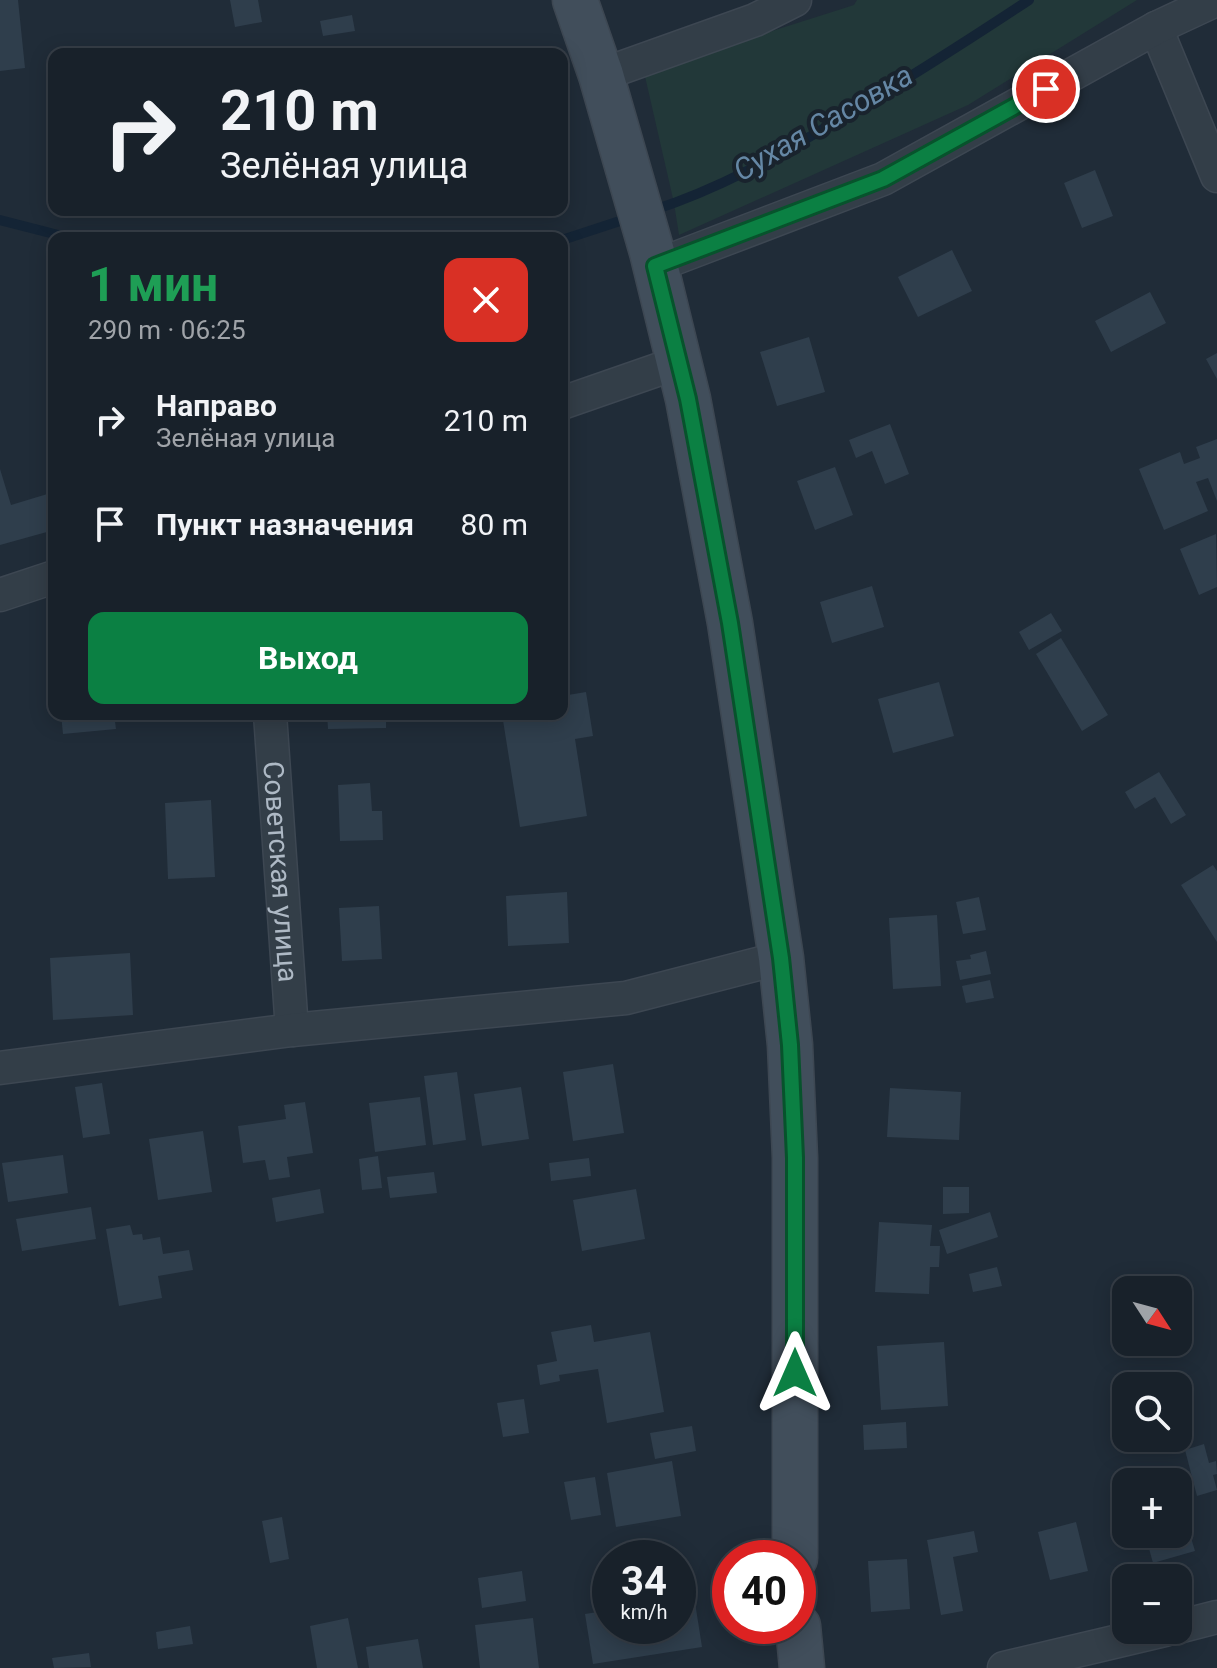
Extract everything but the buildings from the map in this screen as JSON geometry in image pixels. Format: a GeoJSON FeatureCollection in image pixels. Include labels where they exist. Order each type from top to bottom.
{"type":"FeatureCollection","features":[{"type":"Feature","properties":{"kind":"street"},"geometry":{"type":"LineString","coordinates":[[575,0],[601,75],[680,362],[730,623],[781,958],[790,1045],[795,1158],[795,1540]]}},
{"type":"Feature","properties":{"kind":"street"},"geometry":{"type":"LineString","coordinates":[[601,75],[755,20],[795,0]]}},
{"type":"Feature","properties":{"kind":"street"},"geometry":{"type":"LineString","coordinates":[[654,259],[883,179],[1156,28],[1216,0]]}},
{"type":"Feature","properties":{"kind":"street"},"geometry":{"type":"LineString","coordinates":[[1156,28],[1217,176]]}},
{"type":"Feature","properties":{"kind":"street"},"geometry":{"type":"LineString","coordinates":[[568,401],[680,362]]}},
{"type":"Feature","properties":{"kind":"street"},"geometry":{"type":"LineString","coordinates":[[0,595],[48,579]]}},
{"type":"Feature","properties":{"kind":"street","name":"Советская улица"},"geometry":{"type":"LineString","coordinates":[[270,720],[292,1030]]}},
{"type":"Feature","properties":{"kind":"street"},"geometry":{"type":"LineString","coordinates":[[0,1068],[292,1030],[626,998],[781,958]]}},
{"type":"Feature","properties":{"kind":"street"},"geometry":{"type":"LineString","coordinates":[[1192,1623],[1217,1617]]}},
{"type":"Feature","properties":{"kind":"street"},"geometry":{"type":"LineString","coordinates":[[1004,1668],[1112,1643]]}},
{"type":"Feature","properties":{"kind":"street"},"geometry":{"type":"LineString","coordinates":[[800,1644],[802,1668]]}},
{"type":"Feature","properties":{"kind":"green space"},"geometry":{"type":"Polygon","coordinates":[[[857,0],[1137,0],[968,105],[679,235],[644,72],[854,5],[857,0]]]}},
{"type":"Feature","properties":{"kind":"waterway","name":"Сухая Сасовка"},"geometry":{"type":"LineString","coordinates":[[651,211],[750,170],[797,144],[913,75],[1029,0]]}},
{"type":"Feature","properties":{"kind":"waterway","name":"Сухая Сасовка"},"geometry":{"type":"LineString","coordinates":[[568,238],[632,217]]}},
{"type":"Feature","properties":{"kind":"waterway","name":"Сухая Сасовка"},"geometry":{"type":"LineString","coordinates":[[0,220],[48,232]]}},
{"type":"Feature","properties":{"kind":"route"},"geometry":{"type":"LineString","coordinates":[[795,1373],[795,1158],[790,1045],[781,958],[730,623],[688,399],[655,266],[883,179],[1046,89]]}}]}
